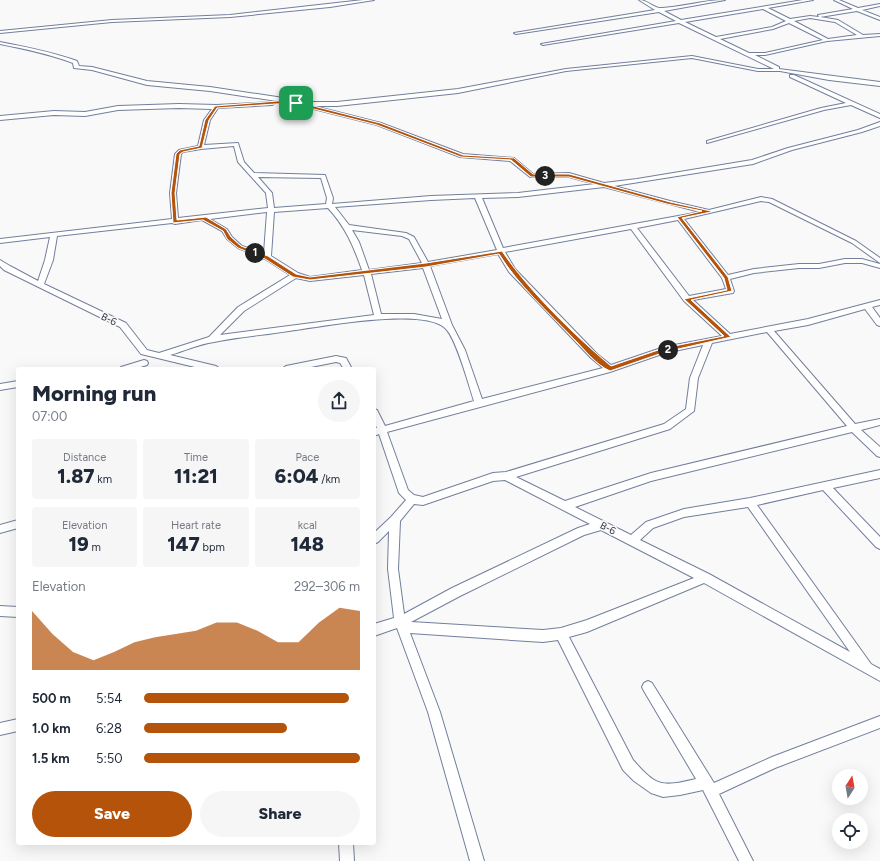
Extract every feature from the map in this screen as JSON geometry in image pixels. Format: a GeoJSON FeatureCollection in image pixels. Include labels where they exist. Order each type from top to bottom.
{"type":"FeatureCollection","features":[{"type":"Feature","properties":{"kind":"street"},"geometry":{"type":"LineString","coordinates":[[0,32],[112,21],[230,16],[330,6],[372,0]]}},
{"type":"Feature","properties":{"kind":"street"},"geometry":{"type":"LineString","coordinates":[[641,0],[714,39],[880,116]]}},
{"type":"Feature","properties":{"kind":"street"},"geometry":{"type":"LineString","coordinates":[[516,34],[723,0]]}},
{"type":"Feature","properties":{"kind":"street"},"geometry":{"type":"LineString","coordinates":[[544,44],[811,0]]}},
{"type":"Feature","properties":{"kind":"street"},"geometry":{"type":"LineString","coordinates":[[836,0],[880,19]]}},
{"type":"Feature","properties":{"kind":"street"},"geometry":{"type":"LineString","coordinates":[[714,39],[773,28],[789,21],[880,5]]}},
{"type":"Feature","properties":{"kind":"street"},"geometry":{"type":"LineString","coordinates":[[764,8],[827,40]]}},
{"type":"Feature","properties":{"kind":"street"},"geometry":{"type":"LineString","coordinates":[[810,17],[836,20],[862,36]]}},
{"type":"Feature","properties":{"kind":"street"},"geometry":{"type":"LineString","coordinates":[[748,54],[765,54],[827,40],[880,34]]}},
{"type":"Feature","properties":{"kind":"street"},"geometry":{"type":"LineString","coordinates":[[0,43],[37,50],[67,59],[76,62],[76,67],[92,67],[97,70],[147,83],[210,89],[293,102],[379,124],[462,156],[512,159],[532,176],[569,175],[669,203],[709,212]]}},
{"type":"Feature","properties":{"kind":"street"},"geometry":{"type":"LineString","coordinates":[[0,118],[54,113],[85,114],[118,108],[179,106],[216,107],[293,102],[337,104],[458,91],[566,70],[692,57],[758,70],[780,70],[880,84]]}},
{"type":"Feature","properties":{"kind":"street"},"geometry":{"type":"LineString","coordinates":[[709,142],[823,109],[852,103]]}},
{"type":"Feature","properties":{"kind":"street"},"geometry":{"type":"LineString","coordinates":[[200,147],[207,120],[216,107]]}},
{"type":"Feature","properties":{"kind":"street"},"geometry":{"type":"LineString","coordinates":[[0,241],[271,210],[431,198],[478,197],[563,191],[753,162],[797,146],[860,131],[880,124]]}},
{"type":"Feature","properties":{"kind":"street"},"geometry":{"type":"LineString","coordinates":[[175,222],[173,193],[178,154],[181,151],[200,147],[236,144],[241,162],[254,174],[269,193],[271,210],[270,244],[267,257]]}},
{"type":"Feature","properties":{"kind":"street"},"geometry":{"type":"LineString","coordinates":[[254,174],[322,175],[330,198],[329,205]]}},
{"type":"Feature","properties":{"kind":"street"},"geometry":{"type":"LineString","coordinates":[[478,197],[501,252],[512,270],[594,356],[610,369]]}},
{"type":"Feature","properties":{"kind":"street"},"geometry":{"type":"LineString","coordinates":[[204,218],[225,230],[229,238],[240,247],[267,257],[295,275],[310,278],[426,265],[501,252],[709,212],[761,199],[770,200],[854,242],[880,261]]}},
{"type":"Feature","properties":{"kind":"street"},"geometry":{"type":"LineString","coordinates":[[329,205],[342,216],[368,272],[378,317]]}},
{"type":"Feature","properties":{"kind":"street"},"geometry":{"type":"LineString","coordinates":[[679,217],[726,278],[730,291],[687,299]]}},
{"type":"Feature","properties":{"kind":"street"},"geometry":{"type":"LineString","coordinates":[[632,226],[687,299],[728,337]]}},
{"type":"Feature","properties":{"kind":"street"},"geometry":{"type":"LineString","coordinates":[[347,227],[409,236],[412,238],[426,265],[448,326],[454,337],[479,403]]}},
{"type":"Feature","properties":{"kind":"street"},"geometry":{"type":"LineString","coordinates":[[40,285],[49,260],[54,234]]}},
{"type":"Feature","properties":{"kind":"street"},"geometry":{"type":"LineString","coordinates":[[726,278],[736,274],[768,269],[818,266],[845,261],[862,261],[880,266]]}},
{"type":"Feature","properties":{"kind":"street","name":"B-6"},"geometry":{"type":"LineString","coordinates":[[0,262],[7,268],[40,285],[123,325],[144,352]]}},
{"type":"Feature","properties":{"kind":"street"},"geometry":{"type":"LineString","coordinates":[[212,339],[241,309],[295,275]]}},
{"type":"Feature","properties":{"kind":"street"},"geometry":{"type":"LineString","coordinates":[[709,341],[694,378],[690,411],[667,427],[506,476],[493,477],[423,501],[412,499],[404,493],[378,430],[586,374],[610,369],[664,350],[768,329],[808,322],[880,302]]}},
{"type":"Feature","properties":{"kind":"street"},"geometry":{"type":"LineString","coordinates":[[866,306],[880,323]]}},
{"type":"Feature","properties":{"kind":"street"},"geometry":{"type":"LineString","coordinates":[[160,355],[212,339],[378,317],[412,316],[433,320],[448,326]]}},
{"type":"Feature","properties":{"kind":"street"},"geometry":{"type":"LineString","coordinates":[[768,329],[854,429],[880,453]]}},
{"type":"Feature","properties":{"kind":"street"},"geometry":{"type":"LineString","coordinates":[[144,366],[144,352],[208,367]]}},
{"type":"Feature","properties":{"kind":"street"},"geometry":{"type":"LineString","coordinates":[[295,367],[336,358],[343,360],[347,367]]}},
{"type":"Feature","properties":{"kind":"street"},"geometry":{"type":"LineString","coordinates":[[0,386],[16,384]]}},
{"type":"Feature","properties":{"kind":"street"},"geometry":{"type":"LineString","coordinates":[[564,506],[651,477],[880,422]]}},
{"type":"Feature","properties":{"kind":"street"},"geometry":{"type":"LineString","coordinates":[[632,540],[650,525],[666,518],[722,505],[750,502],[880,474]]}},
{"type":"Feature","properties":{"kind":"street","name":"B-6"},"geometry":{"type":"LineString","coordinates":[[506,476],[705,578],[880,675]]}},
{"type":"Feature","properties":{"kind":"street"},"geometry":{"type":"LineString","coordinates":[[825,486],[880,544]]}},
{"type":"Feature","properties":{"kind":"street"},"geometry":{"type":"LineString","coordinates":[[376,537],[395,520],[412,499]]}},
{"type":"Feature","properties":{"kind":"street"},"geometry":{"type":"LineString","coordinates":[[750,502],[868,668]]}},
{"type":"Feature","properties":{"kind":"street"},"geometry":{"type":"LineString","coordinates":[[395,520],[393,569],[401,624],[434,712],[477,861]]}},
{"type":"Feature","properties":{"kind":"street"},"geometry":{"type":"LineString","coordinates":[[0,529],[16,525]]}},
{"type":"Feature","properties":{"kind":"street"},"geometry":{"type":"LineString","coordinates":[[376,630],[401,624],[575,534],[603,525]]}},
{"type":"Feature","properties":{"kind":"street"},"geometry":{"type":"LineString","coordinates":[[401,624],[543,636],[561,634],[587,626],[705,578]]}},
{"type":"Feature","properties":{"kind":"street"},"geometry":{"type":"LineString","coordinates":[[0,611],[16,612]]}},
{"type":"Feature","properties":{"kind":"street"},"geometry":{"type":"LineString","coordinates":[[561,634],[628,765],[640,779],[655,789],[664,792],[708,787],[880,722]]}},
{"type":"Feature","properties":{"kind":"street"},"geometry":{"type":"LineString","coordinates":[[648,687],[708,787],[746,861]]}},
{"type":"Feature","properties":{"kind":"street"},"geometry":{"type":"LineString","coordinates":[[0,729],[16,725]]}},
{"type":"Feature","properties":{"kind":"street"},"geometry":{"type":"LineString","coordinates":[[346,845],[347,861]]}},
{"type":"Feature","properties":{"kind":"route"},"geometry":{"type":"LineString","coordinates":[[290,101],[296,103],[379,124],[462,156],[512,159],[532,176],[569,175],[669,203],[709,212],[679,217],[726,278],[730,291],[687,299],[698,312],[728,337],[664,350],[610,369],[594,356],[550,311],[512,270],[501,252],[426,265],[310,278],[295,275],[267,257],[240,247],[229,238],[225,230],[204,218],[175,222],[173,193],[178,154],[181,151],[199,149],[207,120],[212,115],[216,107],[290,101]]}}]}
